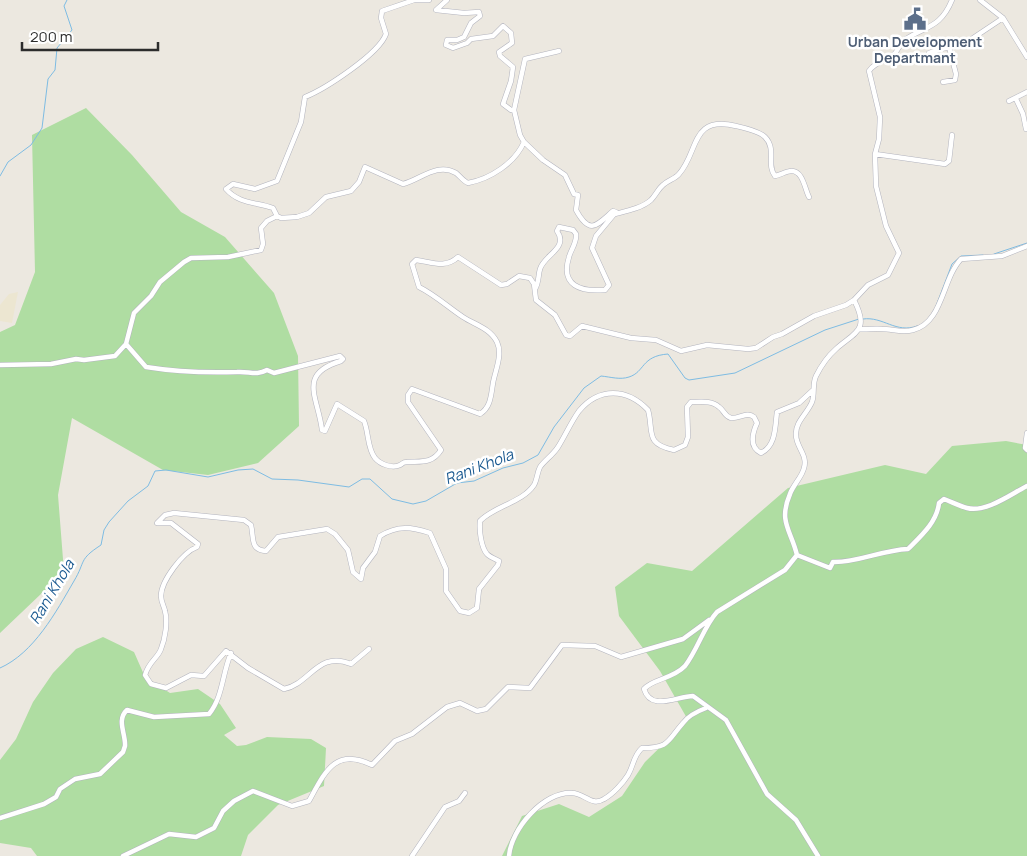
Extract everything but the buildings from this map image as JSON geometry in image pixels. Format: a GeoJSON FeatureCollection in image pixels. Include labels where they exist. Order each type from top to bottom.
{"type":"FeatureCollection","features":[{"type":"Feature","properties":{"kind":"street"},"geometry":{"type":"LineString","coordinates":[[277,216],[273,208],[236,198],[226,189],[233,184],[255,189],[277,181],[301,122],[305,97],[320,90],[362,62],[380,45],[386,34],[381,18],[382,11],[391,6],[402,6],[414,0],[429,0]]}},
{"type":"Feature","properties":{"kind":"street"},"geometry":{"type":"LineString","coordinates":[[447,0],[436,10],[464,13],[479,12],[480,16],[471,23],[464,37],[458,40],[447,40],[446,45],[453,48],[471,39],[493,36],[504,26],[511,33],[512,42],[499,52],[500,56],[513,67],[503,104],[510,110],[514,110]]}},
{"type":"Feature","properties":{"kind":"street"},"geometry":{"type":"LineString","coordinates":[[126,344],[146,367],[174,372],[222,373],[239,371],[259,375],[267,370],[274,373],[340,356],[343,359],[341,361],[325,366],[314,378],[312,387],[322,430],[325,431],[337,404],[364,421],[370,450],[377,461],[387,466],[399,466],[405,462],[423,463],[431,460],[441,450],[408,402],[408,395],[412,389],[480,414],[489,406],[494,379],[499,365],[498,343],[491,334],[482,326],[465,318],[434,294],[419,287],[412,264],[416,260],[444,265],[451,264],[458,257],[501,285],[507,284],[519,276],[530,278],[536,300],[555,315],[566,335],[570,336],[582,326],[631,338],[656,340],[682,351],[707,346],[756,348],[814,316],[846,306],[868,285],[888,275],[899,253],[886,226],[878,196],[875,154],[879,138],[880,117],[869,71],[877,63],[893,56],[905,40],[935,25],[952,0]]}},
{"type":"Feature","properties":{"kind":"street"},"geometry":{"type":"LineString","coordinates":[[980,0],[1003,18],[1027,57]]}},
{"type":"Feature","properties":{"kind":"street"},"geometry":{"type":"LineString","coordinates":[[929,53],[970,40],[1003,18]]}},
{"type":"Feature","properties":{"kind":"street"},"geometry":{"type":"LineString","coordinates":[[943,82],[954,80],[956,74],[949,47]]}},
{"type":"Feature","properties":{"kind":"street"},"geometry":{"type":"LineString","coordinates":[[559,51],[525,59],[514,110],[524,142],[543,160],[565,175],[574,194],[578,195],[576,210],[585,223],[597,225],[603,222],[613,211],[616,214]]}},
{"type":"Feature","properties":{"kind":"street"},"geometry":{"type":"LineString","coordinates":[[1009,101],[1027,92]]}},
{"type":"Feature","properties":{"kind":"street"},"geometry":{"type":"LineString","coordinates":[[1016,99],[1023,114],[1026,129]]}},
{"type":"Feature","properties":{"kind":"street"},"geometry":{"type":"LineString","coordinates":[[535,291],[542,265],[560,245],[560,235],[557,231],[559,227],[566,227],[576,234],[566,267],[568,277],[572,283],[583,291],[608,288],[608,280],[592,248],[596,236],[616,214],[641,206],[651,200],[663,185],[681,172],[698,136],[704,130],[719,124],[736,126],[764,135],[771,146],[772,172],[775,176],[791,170],[796,172],[802,179],[809,197]]}},
{"type":"Feature","properties":{"kind":"street"},"geometry":{"type":"LineString","coordinates":[[875,154],[945,164],[949,161],[952,135]]}},
{"type":"Feature","properties":{"kind":"street"},"geometry":{"type":"LineString","coordinates":[[0,365],[50,364],[76,359],[84,360],[115,356],[126,344],[131,317],[165,278],[191,258],[228,257],[261,250],[263,244],[261,228],[267,221],[277,216],[280,218],[302,216],[314,210],[326,197],[351,191],[359,182],[365,168],[403,184],[430,172],[446,169],[455,173],[464,181],[472,183],[491,174],[514,158],[524,142]]}},
{"type":"Feature","properties":{"kind":"street"},"geometry":{"type":"LineString","coordinates":[[859,329],[868,331],[880,328],[899,331],[912,330],[924,326],[938,306],[954,266],[961,258],[1002,256],[1027,246]]}},
{"type":"Feature","properties":{"kind":"street"},"geometry":{"type":"LineString","coordinates":[[797,556],[784,519],[790,493],[804,469],[805,459],[796,433],[797,426],[812,402],[814,378],[822,365],[838,347],[852,339],[859,329],[860,316],[854,300]]}},
{"type":"Feature","properties":{"kind":"street"},"geometry":{"type":"LineString","coordinates":[[370,649],[351,664],[340,659],[328,661],[306,675],[294,687],[284,689],[248,668],[226,651],[204,676],[191,675],[166,688],[151,684],[145,675],[148,664],[161,649],[165,632],[162,589],[178,563],[198,544],[171,523],[157,523],[165,515],[174,513],[244,520],[251,525],[253,546],[262,551],[266,551],[278,537],[327,529],[335,534],[348,550],[353,572],[361,579],[363,568],[373,556],[380,536],[402,527],[430,533],[446,569],[446,591],[460,611],[469,613],[477,608],[479,590],[483,582],[498,565],[498,561],[487,554],[484,547],[479,531],[480,521],[491,512],[527,492],[534,485],[541,466],[558,447],[586,405],[608,392],[625,394],[648,410],[650,435],[654,442],[674,450],[685,445],[688,437],[687,407],[691,402],[711,403],[721,407],[727,417],[751,415],[754,418],[757,423],[752,435],[752,445],[755,450],[761,453],[768,450],[772,442],[777,412],[798,403],[812,391]]}},
{"type":"Feature","properties":{"kind":"street"},"geometry":{"type":"LineString","coordinates":[[1027,434],[1024,440],[1027,450]]}},
{"type":"Feature","properties":{"kind":"street"},"geometry":{"type":"LineString","coordinates":[[797,556],[830,568],[833,562],[843,562],[888,550],[908,550],[933,521],[938,511],[939,503],[944,499],[969,509],[980,508],[1027,486]]}},
{"type":"Feature","properties":{"kind":"street"},"geometry":{"type":"LineString","coordinates":[[123,856],[169,834],[196,837],[214,828],[223,811],[234,801],[253,791],[292,806],[310,801],[329,769],[338,762],[357,758],[372,764],[395,741],[412,734],[447,707],[460,703],[477,711],[486,709],[508,687],[530,688],[562,645],[595,646],[621,657],[683,639],[718,612],[786,570],[797,556]]}},
{"type":"Feature","properties":{"kind":"street"},"geometry":{"type":"LineString","coordinates":[[710,619],[707,630],[685,665],[671,677],[648,685],[644,689],[648,697],[658,702],[667,702],[675,698],[693,696],[706,708],[720,714],[726,720],[767,794],[796,820],[818,856]]}},
{"type":"Feature","properties":{"kind":"street"},"geometry":{"type":"LineString","coordinates":[[0,818],[44,804],[56,797],[60,789],[75,779],[100,774],[105,770],[123,752],[125,746],[121,721],[122,714],[127,710],[154,717],[209,714],[217,704],[226,666],[231,654]]}},
{"type":"Feature","properties":{"kind":"street"},"geometry":{"type":"LineString","coordinates":[[509,856],[518,830],[538,808],[554,796],[570,792],[579,794],[588,800],[601,801],[610,795],[628,775],[636,753],[642,748],[654,748],[664,745],[675,736],[683,722],[706,708]]}},
{"type":"Feature","properties":{"kind":"street"},"geometry":{"type":"LineString","coordinates":[[412,856],[445,807],[459,801],[465,793]]}},
{"type":"Feature","properties":{"kind":"shaded area"},"geometry":{"type":"Polygon","coordinates":[[[18,292],[12,323],[0,321],[0,305],[9,294],[18,292]]]}},
{"type":"Feature","properties":{"kind":"green space"},"geometry":{"type":"Polygon","coordinates":[[[86,108],[132,155],[181,212],[225,237],[274,293],[298,356],[299,426],[258,463],[208,475],[163,470],[72,418],[58,495],[64,572],[0,633],[0,332],[15,325],[35,272],[32,135],[86,108]]]}},
{"type":"Feature","properties":{"kind":"green space"},"geometry":{"type":"Polygon","coordinates":[[[1006,441],[1027,445],[1027,856],[502,856],[522,816],[559,804],[589,817],[622,796],[645,762],[688,720],[660,671],[619,616],[615,587],[647,563],[692,571],[788,488],[885,465],[926,474],[952,446],[1006,441]]]}},
{"type":"Feature","properties":{"kind":"green space"},"geometry":{"type":"Polygon","coordinates":[[[103,637],[134,652],[145,677],[170,693],[198,689],[220,704],[236,728],[224,735],[237,746],[246,745],[267,737],[311,739],[326,748],[324,786],[278,805],[248,835],[241,856],[37,856],[31,848],[0,843],[0,760],[16,739],[33,702],[53,673],[76,649],[103,637]]]}},
{"type":"Feature","properties":{"kind":"waterway"},"geometry":{"type":"LineString","coordinates":[[0,176],[8,162],[31,145],[42,128],[48,79],[55,70],[57,48],[72,30],[64,6],[67,0]]}},
{"type":"Feature","properties":{"kind":"waterway","name":"Rani Khola"},"geometry":{"type":"LineString","coordinates":[[994,254],[1027,243]]}},
{"type":"Feature","properties":{"kind":"waterway","name":"Rani Khola"},"geometry":{"type":"LineString","coordinates":[[936,306],[952,264],[961,256],[983,255]]}},
{"type":"Feature","properties":{"kind":"waterway","name":"Rani Khola"},"geometry":{"type":"LineString","coordinates":[[0,668],[12,661],[34,642],[52,618],[78,574],[83,561],[101,545],[104,530],[109,522],[128,501],[148,486],[155,471],[166,470],[208,477],[238,470],[253,469],[272,479],[298,480],[349,487],[362,479],[370,479],[392,499],[413,504],[426,501],[457,483],[474,481],[503,468],[523,463],[538,455],[554,427],[584,388],[601,376],[626,378],[634,375],[653,358],[668,354],[685,378],[689,380],[735,373],[825,330],[859,319]]}},
{"type":"Feature","properties":{"kind":"waterway","name":"Rani Khola"},"geometry":{"type":"LineString","coordinates":[[863,319],[877,320],[903,328],[917,326]]}},
{"type":"Feature","properties":{"kind":"place","name":"Urban Development Departmant"},"geometry":{"type":"Point","coordinates":[915,19]}}]}
